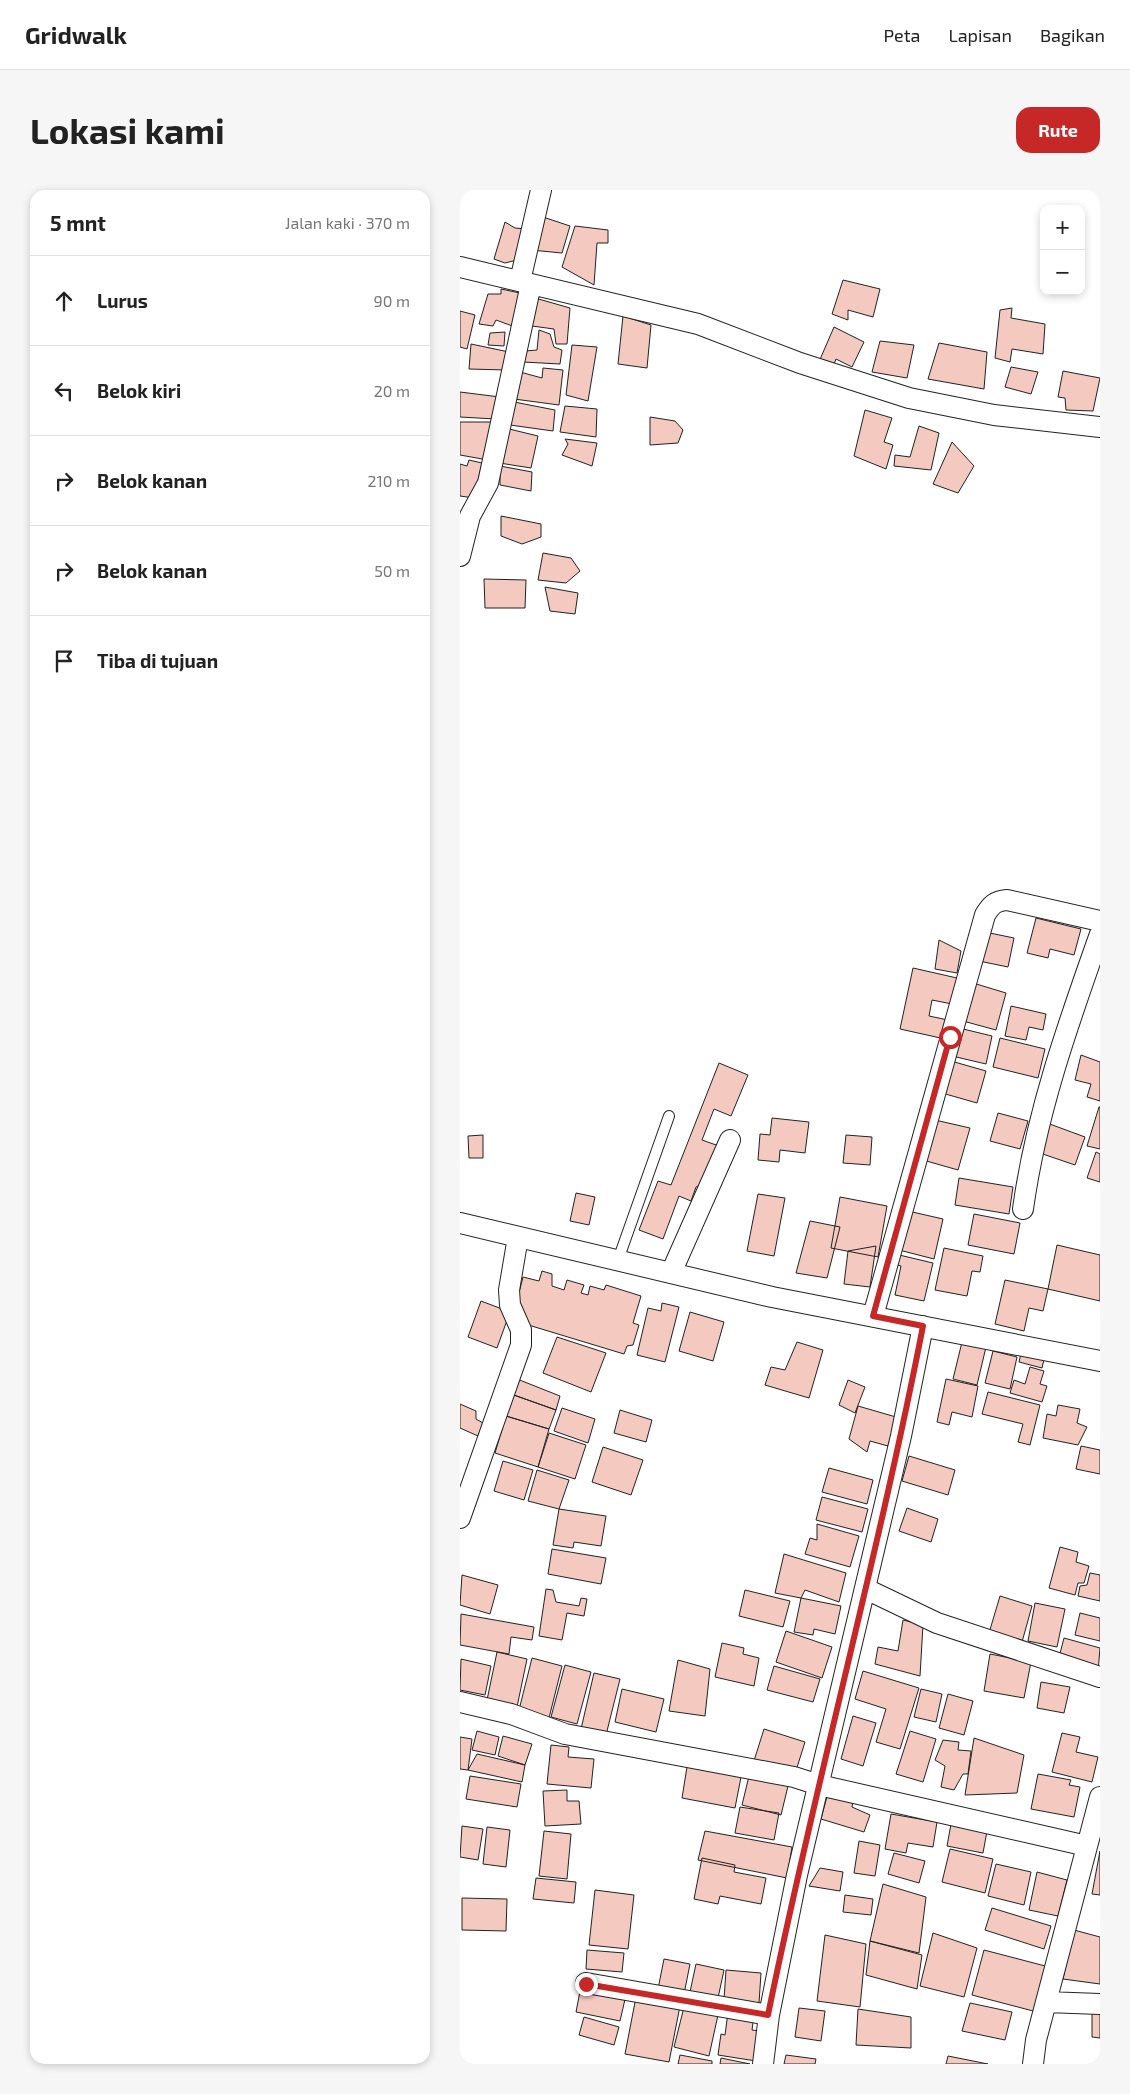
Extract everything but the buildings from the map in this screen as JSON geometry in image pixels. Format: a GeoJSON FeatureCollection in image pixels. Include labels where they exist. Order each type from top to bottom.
{"type":"FeatureCollection","features":[{"type":"Feature","properties":{"kind":"street"},"geometry":{"type":"LineString","coordinates":[[460,556],[470,516],[488,483],[542,190]]}},
{"type":"Feature","properties":{"kind":"street"},"geometry":{"type":"LineString","coordinates":[[460,268],[698,324],[800,363],[909,398],[994,415],[1100,427]]}},
{"type":"Feature","properties":{"kind":"street"},"geometry":{"type":"LineString","coordinates":[[873,1316],[950,1037],[985,915],[990,906],[998,900],[1008,900],[1100,920]]}},
{"type":"Feature","properties":{"kind":"street"},"geometry":{"type":"LineString","coordinates":[[1022,1208],[1040,1116],[1072,1013],[1100,934]]}},
{"type":"Feature","properties":{"kind":"street"},"geometry":{"type":"LineString","coordinates":[[671,1272],[730,1140]]}},
{"type":"Feature","properties":{"kind":"street"},"geometry":{"type":"LineString","coordinates":[[460,1223],[772,1297],[1100,1360]]}},
{"type":"Feature","properties":{"kind":"street"},"geometry":{"type":"LineString","coordinates":[[460,1518],[521,1345],[521,1330],[510,1305],[508,1290],[518,1237]]}},
{"type":"Feature","properties":{"kind":"street"},"geometry":{"type":"LineString","coordinates":[[763,2064],[768,2015],[797,1875],[902,1436],[923,1326]]}},
{"type":"Feature","properties":{"kind":"street"},"geometry":{"type":"LineString","coordinates":[[866,1589],[937,1623],[1100,1677]]}},
{"type":"Feature","properties":{"kind":"street"},"geometry":{"type":"LineString","coordinates":[[460,1702],[511,1714],[565,1734],[794,1777],[820,1785],[1092,1842]]}},
{"type":"Feature","properties":{"kind":"street"},"geometry":{"type":"LineString","coordinates":[[1033,2064],[1036,2040],[1046,2002],[1092,1842],[1100,1797]]}},
{"type":"Feature","properties":{"kind":"street"},"geometry":{"type":"LineString","coordinates":[[586,1984],[768,2015]]}},
{"type":"Feature","properties":{"kind":"street"},"geometry":{"type":"LineString","coordinates":[[1046,2002],[1100,2004]]}},
{"type":"Feature","properties":{"kind":"lane"},"geometry":{"type":"LineString","coordinates":[[618,1260],[669,1116]]}},
{"type":"Feature","properties":{"kind":"route"},"geometry":{"type":"LineString","coordinates":[[586,1984],[768,2015],[797,1875],[902,1436],[923,1326],[873,1316],[950,1037]]}}]}
